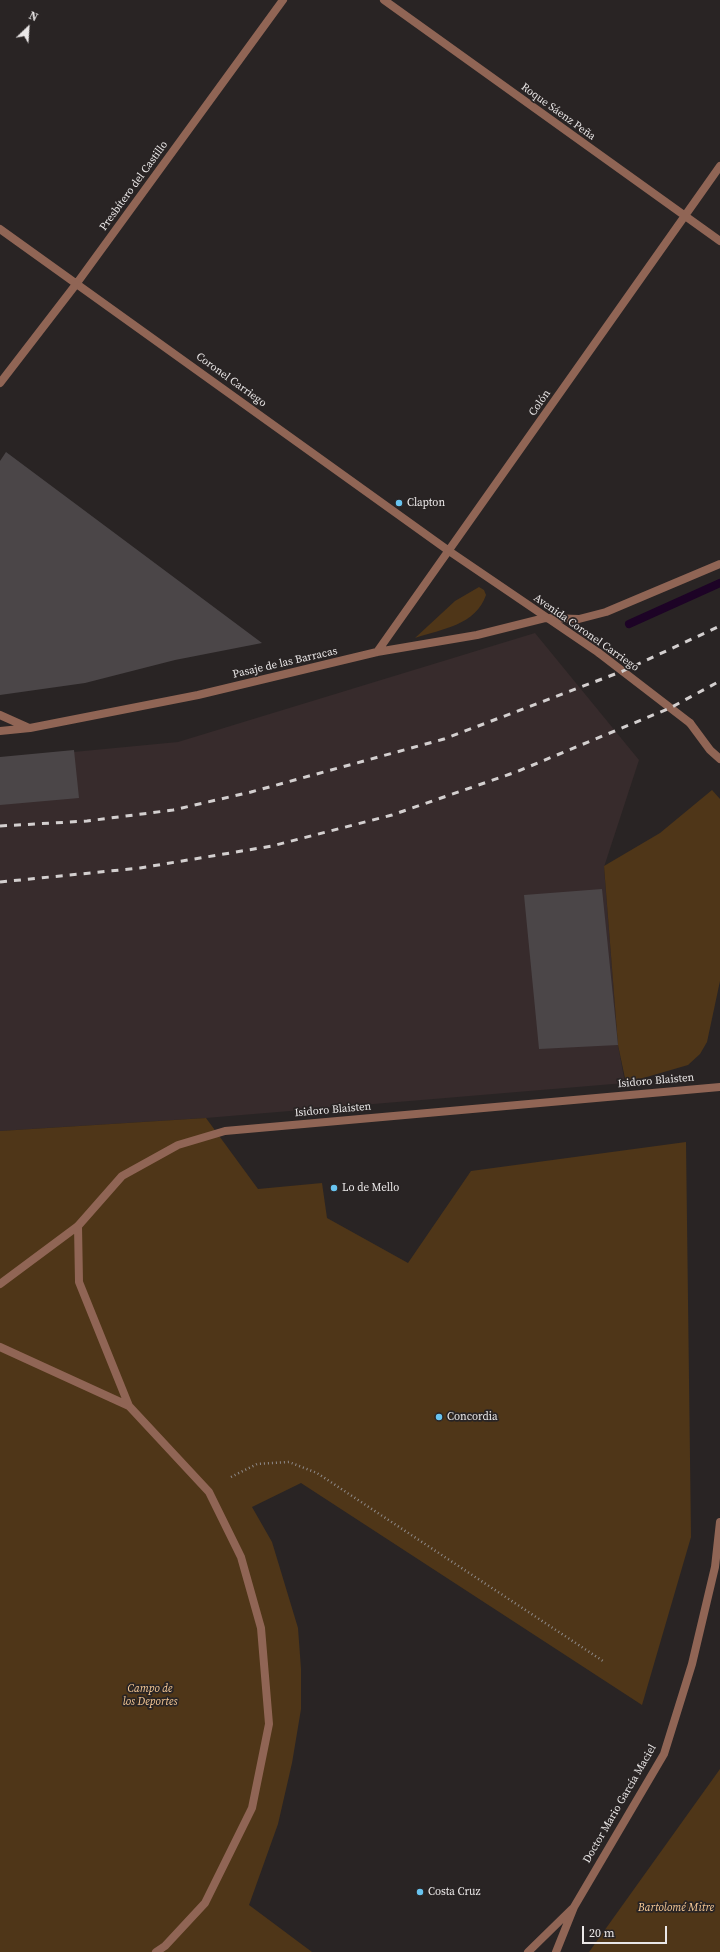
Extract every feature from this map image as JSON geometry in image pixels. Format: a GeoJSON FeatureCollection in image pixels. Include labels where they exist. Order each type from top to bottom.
{"type":"FeatureCollection","features":[{"type":"Feature","properties":{"kind":"street","name":"Presbítero del Castillo"},"geometry":{"type":"LineString","coordinates":[[0,383],[77,283],[283,0]]}},
{"type":"Feature","properties":{"kind":"street","name":"Roque Sáenz Peña"},"geometry":{"type":"LineString","coordinates":[[384,0],[684,217],[720,241]]}},
{"type":"Feature","properties":{"kind":"street","name":"Colón"},"geometry":{"type":"LineString","coordinates":[[377,652],[720,166]]}},
{"type":"Feature","properties":{"kind":"street","name":"Coronel Carriego"},"geometry":{"type":"LineString","coordinates":[[0,229],[449,550]]}},
{"type":"Feature","properties":{"kind":"street","name":"Avenida Coronel Carriego"},"geometry":{"type":"LineString","coordinates":[[449,550],[545,618],[599,653],[690,723],[710,750],[720,759]]}},
{"type":"Feature","properties":{"kind":"street","name":"Pasaje de las Barracas"},"geometry":{"type":"LineString","coordinates":[[0,731],[30,728],[198,695],[377,652],[477,635],[545,618],[578,619],[606,612],[720,564]]}},
{"type":"Feature","properties":{"kind":"street"},"geometry":{"type":"LineString","coordinates":[[0,715],[30,728]]}},
{"type":"Feature","properties":{"kind":"street","name":"Isidoro Blaisten"},"geometry":{"type":"LineString","coordinates":[[0,1284],[78,1226],[122,1176],[178,1145],[225,1131],[720,1087]]}},
{"type":"Feature","properties":{"kind":"street"},"geometry":{"type":"LineString","coordinates":[[78,1226],[80,1282],[129,1406],[209,1492],[241,1556],[261,1628],[270,1724],[252,1808],[205,1903],[166,1946],[156,1952]]}},
{"type":"Feature","properties":{"kind":"street"},"geometry":{"type":"LineString","coordinates":[[0,1347],[129,1406]]}},
{"type":"Feature","properties":{"kind":"street","name":"Doctor Mario García Maciel"},"geometry":{"type":"LineString","coordinates":[[556,1952],[574,1907],[664,1754],[692,1664],[715,1567],[720,1522]]}},
{"type":"Feature","properties":{"kind":"street","name":"Doctor Mario García Maciel"},"geometry":{"type":"LineString","coordinates":[[528,1952],[574,1907]]}},
{"type":"Feature","properties":{"kind":"path"},"geometry":{"type":"LineString","coordinates":[[231,1477],[257,1464],[289,1462],[317,1472],[603,1661]]}},
{"type":"Feature","properties":{"kind":"shaded area"},"geometry":{"type":"Polygon","coordinates":[[[535,633],[639,760],[604,867],[618,1045],[625,1083],[206,1118],[0,1131],[0,759],[178,742],[535,633]]]}},
{"type":"Feature","properties":{"kind":"green space"},"geometry":{"type":"Polygon","coordinates":[[[479,587],[484,590],[486,595],[481,605],[474,613],[457,624],[415,638],[455,601],[479,587]]]}},
{"type":"Feature","properties":{"kind":"green space"},"geometry":{"type":"Polygon","coordinates":[[[712,790],[720,799],[720,981],[707,1042],[700,1054],[688,1065],[626,1083],[618,1045],[604,866],[660,833],[712,790]]]}},
{"type":"Feature","properties":{"kind":"green space","name":"Campo de los Deportes"},"geometry":{"type":"Polygon","coordinates":[[[206,1118],[258,1189],[322,1183],[327,1218],[408,1263],[471,1171],[686,1142],[691,1537],[642,1705],[301,1483],[252,1507],[272,1542],[298,1628],[301,1669],[301,1709],[292,1763],[278,1824],[249,1905],[312,1952],[0,1952],[0,1131],[206,1118]]]}},
{"type":"Feature","properties":{"kind":"green space","name":"Bartolomé Mitre"},"geometry":{"type":"Polygon","coordinates":[[[720,1769],[720,1952],[589,1952],[720,1769]]]}},
{"type":"Feature","properties":{"kind":"building"},"geometry":{"type":"Polygon","coordinates":[[[6,452],[262,643],[175,660],[85,683],[0,695],[0,461],[6,452]]]}},
{"type":"Feature","properties":{"kind":"building"},"geometry":{"type":"Polygon","coordinates":[[[74,750],[79,798],[0,805],[0,757],[74,750]]]}},
{"type":"Feature","properties":{"kind":"building"},"geometry":{"type":"Polygon","coordinates":[[[602,889],[618,1045],[539,1049],[524,895],[602,889]]]}},
{"type":"Feature","properties":{"kind":"waterway"},"geometry":{"type":"LineString","coordinates":[[629,624],[720,583]]}},
{"type":"Feature","properties":{"kind":"railway"},"geometry":{"type":"LineString","coordinates":[[0,826],[87,821],[173,810],[251,792],[444,739],[623,671],[720,626]]}},
{"type":"Feature","properties":{"kind":"railway"},"geometry":{"type":"LineString","coordinates":[[0,882],[140,868],[272,846],[392,815],[516,772],[670,708],[720,681]]}},
{"type":"Feature","properties":{"kind":"place","name":"Clapton"},"geometry":{"type":"Point","coordinates":[399,503]}},
{"type":"Feature","properties":{"kind":"place","name":"Lo de Mello"},"geometry":{"type":"Point","coordinates":[334,1188]}},
{"type":"Feature","properties":{"kind":"place","name":"Concordia"},"geometry":{"type":"Point","coordinates":[439,1417]}},
{"type":"Feature","properties":{"kind":"place","name":"Costa Cruz"},"geometry":{"type":"Point","coordinates":[420,1892]}}]}
